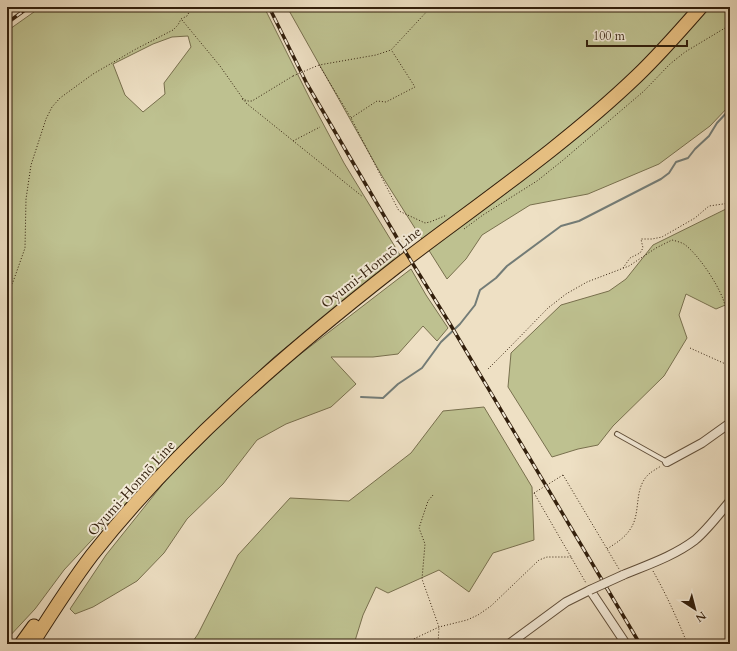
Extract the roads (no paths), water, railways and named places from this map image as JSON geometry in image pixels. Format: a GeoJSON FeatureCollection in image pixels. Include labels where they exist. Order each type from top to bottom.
{"type":"FeatureCollection","features":[{"type":"Feature","properties":{"kind":"main road","name":"Oyumi-Honnō Line"},"geometry":{"type":"LineString","coordinates":[[32,644],[63,594],[107,538],[140,499],[233,403],[331,318],[589,119],[659,54],[701,7]]}},
{"type":"Feature","properties":{"kind":"main road","name":"Oyumi-Honnō Line"},"geometry":{"type":"LineString","coordinates":[[21,644],[43,615],[80,572]]}},
{"type":"Feature","properties":{"kind":"street"},"geometry":{"type":"LineString","coordinates":[[667,462],[702,443],[730,423]]}},
{"type":"Feature","properties":{"kind":"street"},"geometry":{"type":"LineString","coordinates":[[509,644],[566,602],[649,564],[695,540],[730,501]]}},
{"type":"Feature","properties":{"kind":"street"},"geometry":{"type":"LineString","coordinates":[[590,590],[626,644]]}},
{"type":"Feature","properties":{"kind":"lane"},"geometry":{"type":"LineString","coordinates":[[617,434],[667,462]]}},
{"type":"Feature","properties":{"kind":"waterway"},"geometry":{"type":"LineString","coordinates":[[361,397],[383,398],[398,384],[422,368],[441,342],[460,324],[475,305],[480,290],[496,278],[507,266],[561,226],[579,221],[661,179],[669,173],[676,162],[688,158],[709,136],[717,123],[730,109]]}},
{"type":"Feature","properties":{"kind":"railway"},"geometry":{"type":"LineString","coordinates":[[7,23],[29,7]]}},
{"type":"Feature","properties":{"kind":"railway"},"geometry":{"type":"LineString","coordinates":[[269,7],[307,84],[400,243],[450,324],[640,644]]}}]}
